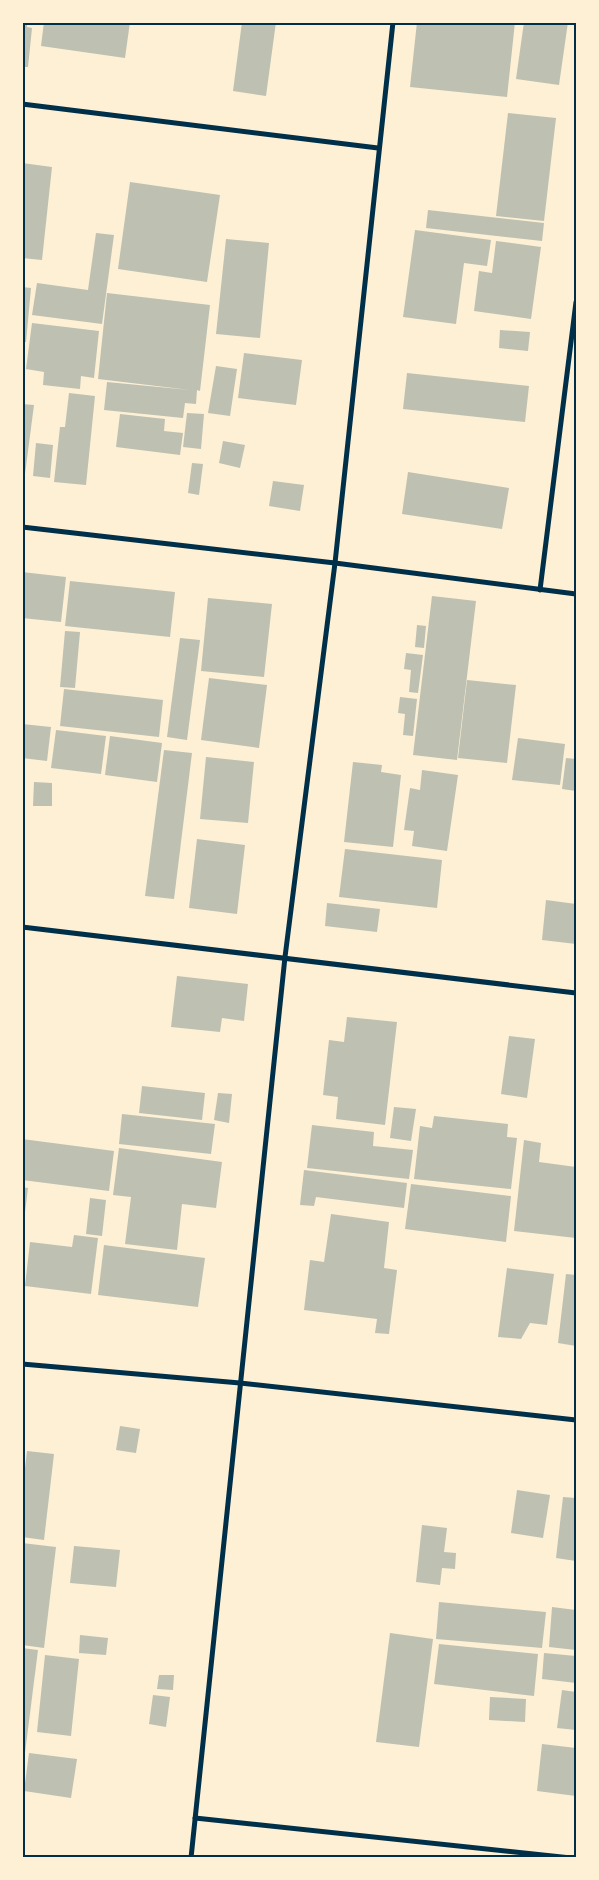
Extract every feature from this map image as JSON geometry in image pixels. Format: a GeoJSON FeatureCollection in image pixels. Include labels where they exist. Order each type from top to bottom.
{"type":"FeatureCollection","features":[{"type":"Feature","properties":{"kind":"street"},"geometry":{"type":"LineString","coordinates":[[191,1858],[286,957],[335,563],[393,22]]}},
{"type":"Feature","properties":{"kind":"street"},"geometry":{"type":"LineString","coordinates":[[22,104],[378,148]]}},
{"type":"Feature","properties":{"kind":"street"},"geometry":{"type":"LineString","coordinates":[[540,590],[576,302]]}},
{"type":"Feature","properties":{"kind":"street"},"geometry":{"type":"LineString","coordinates":[[22,527],[335,563],[576,594]]}},
{"type":"Feature","properties":{"kind":"street"},"geometry":{"type":"LineString","coordinates":[[22,927],[576,993]]}},
{"type":"Feature","properties":{"kind":"street"},"geometry":{"type":"LineString","coordinates":[[22,1364],[240,1383],[576,1420]]}},
{"type":"Feature","properties":{"kind":"street"},"geometry":{"type":"LineString","coordinates":[[195,1818],[571,1858]]}},
{"type":"Feature","properties":{"kind":"building"},"geometry":{"type":"Polygon","coordinates":[[[22,22],[27,22],[27,27],[32,28],[28,67],[22,67],[22,22]]]}},
{"type":"Feature","properties":{"kind":"building"},"geometry":{"type":"Polygon","coordinates":[[[44,22],[130,22],[125,58],[41,46],[44,22]]]}},
{"type":"Feature","properties":{"kind":"building"},"geometry":{"type":"Polygon","coordinates":[[[242,22],[276,22],[266,96],[233,91],[242,22]]]}},
{"type":"Feature","properties":{"kind":"building"},"geometry":{"type":"Polygon","coordinates":[[[417,22],[515,22],[507,97],[410,87],[417,22]]]}},
{"type":"Feature","properties":{"kind":"building"},"geometry":{"type":"Polygon","coordinates":[[[524,22],[568,22],[559,85],[516,79],[524,22]]]}},
{"type":"Feature","properties":{"kind":"building"},"geometry":{"type":"Polygon","coordinates":[[[508,113],[556,118],[544,221],[496,216],[508,113]]]}},
{"type":"Feature","properties":{"kind":"building"},"geometry":{"type":"Polygon","coordinates":[[[22,163],[52,167],[42,260],[22,258],[22,163]]]}},
{"type":"Feature","properties":{"kind":"building"},"geometry":{"type":"Polygon","coordinates":[[[130,182],[220,195],[207,282],[118,269],[130,182]]]}},
{"type":"Feature","properties":{"kind":"building"},"geometry":{"type":"Polygon","coordinates":[[[428,210],[544,223],[542,241],[426,228],[428,210]]]}},
{"type":"Feature","properties":{"kind":"building"},"geometry":{"type":"Polygon","coordinates":[[[415,230],[491,240],[487,266],[464,263],[456,324],[403,317],[415,230]]]}},
{"type":"Feature","properties":{"kind":"building"},"geometry":{"type":"Polygon","coordinates":[[[96,233],[114,235],[102,324],[32,315],[37,283],[88,290],[96,233]]]}},
{"type":"Feature","properties":{"kind":"building"},"geometry":{"type":"Polygon","coordinates":[[[226,239],[269,243],[260,338],[216,334],[226,239]]]}},
{"type":"Feature","properties":{"kind":"building"},"geometry":{"type":"Polygon","coordinates":[[[496,241],[541,247],[531,319],[474,311],[479,271],[492,273],[496,241]]]}},
{"type":"Feature","properties":{"kind":"building"},"geometry":{"type":"Polygon","coordinates":[[[22,287],[31,288],[26,342],[22,342],[22,287]]]}},
{"type":"Feature","properties":{"kind":"building"},"geometry":{"type":"Polygon","coordinates":[[[107,293],[210,305],[200,391],[197,390],[196,404],[185,403],[183,418],[104,410],[107,382],[190,390],[98,379],[107,293]]]}},
{"type":"Feature","properties":{"kind":"building"},"geometry":{"type":"Polygon","coordinates":[[[32,323],[99,331],[94,378],[81,376],[80,389],[43,385],[44,372],[26,369],[32,323]]]}},
{"type":"Feature","properties":{"kind":"building"},"geometry":{"type":"Polygon","coordinates":[[[500,330],[530,332],[528,351],[499,348],[500,330]]]}},
{"type":"Feature","properties":{"kind":"building"},"geometry":{"type":"Polygon","coordinates":[[[244,353],[302,360],[296,405],[238,398],[244,353]]]}},
{"type":"Feature","properties":{"kind":"building"},"geometry":{"type":"Polygon","coordinates":[[[216,366],[237,369],[230,416],[208,413],[216,366]]]}},
{"type":"Feature","properties":{"kind":"building"},"geometry":{"type":"Polygon","coordinates":[[[407,373],[529,386],[525,422],[403,409],[407,373]]]}},
{"type":"Feature","properties":{"kind":"building"},"geometry":{"type":"Polygon","coordinates":[[[69,393],[95,396],[86,485],[54,482],[60,427],[65,427],[69,393]]]}},
{"type":"Feature","properties":{"kind":"building"},"geometry":{"type":"Polygon","coordinates":[[[22,404],[34,405],[25,474],[22,474],[22,404]]]}},
{"type":"Feature","properties":{"kind":"building"},"geometry":{"type":"Polygon","coordinates":[[[187,413],[204,414],[201,449],[183,447],[187,413]]]}},
{"type":"Feature","properties":{"kind":"building"},"geometry":{"type":"Polygon","coordinates":[[[120,414],[165,419],[164,431],[183,433],[180,455],[116,447],[120,414]]]}},
{"type":"Feature","properties":{"kind":"building"},"geometry":{"type":"Polygon","coordinates":[[[223,441],[245,445],[240,468],[219,463],[223,441]]]}},
{"type":"Feature","properties":{"kind":"building"},"geometry":{"type":"Polygon","coordinates":[[[36,443],[53,445],[50,478],[33,476],[36,443]]]}},
{"type":"Feature","properties":{"kind":"building"},"geometry":{"type":"Polygon","coordinates":[[[192,463],[203,464],[199,495],[188,493],[192,463]]]}},
{"type":"Feature","properties":{"kind":"building"},"geometry":{"type":"Polygon","coordinates":[[[408,472],[509,488],[502,529],[402,514],[408,472]]]}},
{"type":"Feature","properties":{"kind":"building"},"geometry":{"type":"Polygon","coordinates":[[[273,481],[304,485],[300,511],[269,506],[273,481]]]}},
{"type":"Feature","properties":{"kind":"building"},"geometry":{"type":"Polygon","coordinates":[[[22,572],[66,577],[61,622],[22,618],[22,572]]]}},
{"type":"Feature","properties":{"kind":"building"},"geometry":{"type":"Polygon","coordinates":[[[70,581],[175,592],[170,637],[65,626],[70,581]]]}},
{"type":"Feature","properties":{"kind":"building"},"geometry":{"type":"Polygon","coordinates":[[[432,596],[476,601],[457,760],[413,755],[432,596]]]}},
{"type":"Feature","properties":{"kind":"building"},"geometry":{"type":"Polygon","coordinates":[[[208,598],[272,604],[264,677],[201,671],[208,598]]]}},
{"type":"Feature","properties":{"kind":"building"},"geometry":{"type":"Polygon","coordinates":[[[417,625],[426,626],[424,648],[415,647],[417,625]]]}},
{"type":"Feature","properties":{"kind":"building"},"geometry":{"type":"Polygon","coordinates":[[[65,631],[80,632],[75,688],[60,687],[65,631]]]}},
{"type":"Feature","properties":{"kind":"building"},"geometry":{"type":"Polygon","coordinates":[[[180,638],[200,640],[187,740],[167,737],[180,638]]]}},
{"type":"Feature","properties":{"kind":"building"},"geometry":{"type":"Polygon","coordinates":[[[406,653],[423,655],[418,693],[409,692],[411,670],[404,669],[406,653]]]}},
{"type":"Feature","properties":{"kind":"building"},"geometry":{"type":"Polygon","coordinates":[[[209,678],[267,685],[259,748],[201,740],[209,678]]]}},
{"type":"Feature","properties":{"kind":"building"},"geometry":{"type":"Polygon","coordinates":[[[467,680],[516,685],[507,763],[458,758],[467,680]]]}},
{"type":"Feature","properties":{"kind":"building"},"geometry":{"type":"Polygon","coordinates":[[[64,689],[163,700],[159,737],[60,726],[64,689]]]}},
{"type":"Feature","properties":{"kind":"building"},"geometry":{"type":"Polygon","coordinates":[[[400,697],[417,699],[413,736],[403,735],[405,714],[398,713],[400,697]]]}},
{"type":"Feature","properties":{"kind":"building"},"geometry":{"type":"Polygon","coordinates":[[[22,724],[51,727],[47,761],[22,758],[22,724]]]}},
{"type":"Feature","properties":{"kind":"building"},"geometry":{"type":"Polygon","coordinates":[[[56,730],[106,736],[101,774],[51,768],[56,730]]]}},
{"type":"Feature","properties":{"kind":"building"},"geometry":{"type":"Polygon","coordinates":[[[110,736],[162,743],[157,782],[105,775],[110,736]]]}},
{"type":"Feature","properties":{"kind":"building"},"geometry":{"type":"Polygon","coordinates":[[[518,738],[565,744],[560,785],[512,780],[518,738]]]}},
{"type":"Feature","properties":{"kind":"building"},"geometry":{"type":"Polygon","coordinates":[[[164,750],[192,753],[174,899],[145,896],[164,750]]]}},
{"type":"Feature","properties":{"kind":"building"},"geometry":{"type":"Polygon","coordinates":[[[206,757],[254,762],[248,823],[200,819],[206,757]]]}},
{"type":"Feature","properties":{"kind":"building"},"geometry":{"type":"Polygon","coordinates":[[[566,758],[576,759],[576,791],[562,789],[566,758]]]}},
{"type":"Feature","properties":{"kind":"building"},"geometry":{"type":"Polygon","coordinates":[[[353,762],[382,765],[381,772],[401,775],[393,847],[344,842],[353,762]]]}},
{"type":"Feature","properties":{"kind":"building"},"geometry":{"type":"Polygon","coordinates":[[[422,770],[458,775],[447,851],[412,846],[414,831],[404,830],[410,788],[420,790],[422,770]]]}},
{"type":"Feature","properties":{"kind":"building"},"geometry":{"type":"Polygon","coordinates":[[[34,782],[52,783],[52,806],[33,806],[34,782]]]}},
{"type":"Feature","properties":{"kind":"building"},"geometry":{"type":"Polygon","coordinates":[[[197,839],[245,845],[237,914],[189,908],[197,839]]]}},
{"type":"Feature","properties":{"kind":"building"},"geometry":{"type":"Polygon","coordinates":[[[345,849],[442,860],[437,908],[339,897],[345,849]]]}},
{"type":"Feature","properties":{"kind":"building"},"geometry":{"type":"Polygon","coordinates":[[[546,900],[576,904],[576,944],[542,940],[546,900]]]}},
{"type":"Feature","properties":{"kind":"building"},"geometry":{"type":"Polygon","coordinates":[[[327,903],[380,909],[377,932],[325,926],[327,903]]]}},
{"type":"Feature","properties":{"kind":"building"},"geometry":{"type":"Polygon","coordinates":[[[177,976],[248,984],[244,1021],[222,1018],[220,1032],[171,1027],[177,976]]]}},
{"type":"Feature","properties":{"kind":"building"},"geometry":{"type":"Polygon","coordinates":[[[347,1017],[397,1022],[385,1125],[336,1119],[338,1097],[323,1095],[329,1040],[344,1042],[347,1017]]]}},
{"type":"Feature","properties":{"kind":"building"},"geometry":{"type":"Polygon","coordinates":[[[509,1036],[535,1039],[527,1098],[501,1094],[509,1036]]]}},
{"type":"Feature","properties":{"kind":"building"},"geometry":{"type":"Polygon","coordinates":[[[142,1086],[205,1093],[202,1120],[139,1113],[142,1086]]]}},
{"type":"Feature","properties":{"kind":"building"},"geometry":{"type":"Polygon","coordinates":[[[218,1093],[232,1094],[229,1123],[214,1120],[218,1093]]]}},
{"type":"Feature","properties":{"kind":"building"},"geometry":{"type":"Polygon","coordinates":[[[394,1107],[416,1109],[411,1141],[390,1138],[394,1107]]]}},
{"type":"Feature","properties":{"kind":"building"},"geometry":{"type":"Polygon","coordinates":[[[122,1114],[215,1124],[211,1154],[119,1144],[122,1114]]]}},
{"type":"Feature","properties":{"kind":"building"},"geometry":{"type":"Polygon","coordinates":[[[434,1116],[508,1124],[507,1137],[517,1138],[511,1189],[414,1179],[420,1126],[432,1128],[434,1116]]]}},
{"type":"Feature","properties":{"kind":"building"},"geometry":{"type":"Polygon","coordinates":[[[312,1125],[374,1132],[373,1146],[413,1150],[409,1179],[307,1168],[312,1125]]]}},
{"type":"Feature","properties":{"kind":"building"},"geometry":{"type":"Polygon","coordinates":[[[22,1139],[114,1151],[109,1191],[22,1180],[22,1139]]]}},
{"type":"Feature","properties":{"kind":"building"},"geometry":{"type":"Polygon","coordinates":[[[524,1140],[541,1143],[539,1162],[576,1167],[576,1238],[514,1231],[524,1140]]]}},
{"type":"Feature","properties":{"kind":"building"},"geometry":{"type":"Polygon","coordinates":[[[119,1148],[222,1162],[216,1208],[182,1204],[177,1250],[125,1244],[131,1197],[113,1195],[119,1148]]]}},
{"type":"Feature","properties":{"kind":"building"},"geometry":{"type":"Polygon","coordinates":[[[304,1170],[407,1183],[404,1208],[316,1197],[314,1206],[300,1205],[304,1170]]]}},
{"type":"Feature","properties":{"kind":"building"},"geometry":{"type":"Polygon","coordinates":[[[411,1184],[511,1196],[506,1242],[405,1229],[411,1184]]]}},
{"type":"Feature","properties":{"kind":"building"},"geometry":{"type":"Polygon","coordinates":[[[22,1187],[28,1188],[24,1221],[22,1221],[22,1187]]]}},
{"type":"Feature","properties":{"kind":"building"},"geometry":{"type":"Polygon","coordinates":[[[90,1198],[106,1200],[102,1236],[86,1234],[90,1198]]]}},
{"type":"Feature","properties":{"kind":"building"},"geometry":{"type":"Polygon","coordinates":[[[331,1214],[389,1222],[384,1268],[397,1270],[389,1334],[375,1333],[377,1319],[304,1310],[310,1260],[324,1262],[331,1214]]]}},
{"type":"Feature","properties":{"kind":"building"},"geometry":{"type":"Polygon","coordinates":[[[74,1235],[98,1238],[91,1294],[25,1286],[30,1242],[72,1247],[74,1235]]]}},
{"type":"Feature","properties":{"kind":"building"},"geometry":{"type":"Polygon","coordinates":[[[104,1245],[205,1258],[198,1307],[98,1295],[104,1245]]]}},
{"type":"Feature","properties":{"kind":"building"},"geometry":{"type":"Polygon","coordinates":[[[507,1268],[554,1274],[547,1325],[530,1323],[521,1339],[498,1337],[507,1268]]]}},
{"type":"Feature","properties":{"kind":"building"},"geometry":{"type":"Polygon","coordinates":[[[566,1274],[576,1275],[576,1346],[558,1343],[566,1274]]]}},
{"type":"Feature","properties":{"kind":"building"},"geometry":{"type":"Polygon","coordinates":[[[120,1426],[140,1429],[136,1453],[116,1450],[120,1426]]]}},
{"type":"Feature","properties":{"kind":"building"},"geometry":{"type":"Polygon","coordinates":[[[27,1451],[54,1454],[44,1540],[22,1537],[22,1493],[27,1451]]]}},
{"type":"Feature","properties":{"kind":"building"},"geometry":{"type":"Polygon","coordinates":[[[517,1490],[550,1495],[543,1538],[511,1533],[517,1490]]]}},
{"type":"Feature","properties":{"kind":"building"},"geometry":{"type":"Polygon","coordinates":[[[563,1497],[576,1498],[576,1561],[556,1558],[563,1497]]]}},
{"type":"Feature","properties":{"kind":"building"},"geometry":{"type":"Polygon","coordinates":[[[422,1525],[447,1528],[444,1552],[456,1553],[455,1569],[442,1568],[440,1585],[416,1582],[422,1525]]]}},
{"type":"Feature","properties":{"kind":"building"},"geometry":{"type":"Polygon","coordinates":[[[22,1543],[56,1547],[44,1648],[22,1645],[22,1543]]]}},
{"type":"Feature","properties":{"kind":"building"},"geometry":{"type":"Polygon","coordinates":[[[74,1546],[120,1550],[116,1587],[70,1583],[74,1546]]]}},
{"type":"Feature","properties":{"kind":"building"},"geometry":{"type":"Polygon","coordinates":[[[439,1602],[546,1612],[542,1648],[436,1639],[439,1602]]]}},
{"type":"Feature","properties":{"kind":"building"},"geometry":{"type":"Polygon","coordinates":[[[552,1607],[576,1610],[576,1650],[549,1647],[552,1607]]]}},
{"type":"Feature","properties":{"kind":"building"},"geometry":{"type":"Polygon","coordinates":[[[390,1633],[433,1639],[419,1747],[376,1742],[390,1633]]]}},
{"type":"Feature","properties":{"kind":"building"},"geometry":{"type":"Polygon","coordinates":[[[80,1635],[108,1638],[106,1655],[79,1653],[80,1635]]]}},
{"type":"Feature","properties":{"kind":"building"},"geometry":{"type":"Polygon","coordinates":[[[439,1644],[538,1654],[534,1696],[434,1684],[439,1644]]]}},
{"type":"Feature","properties":{"kind":"building"},"geometry":{"type":"Polygon","coordinates":[[[22,1648],[38,1650],[25,1753],[22,1753],[22,1648]]]}},
{"type":"Feature","properties":{"kind":"building"},"geometry":{"type":"Polygon","coordinates":[[[544,1653],[576,1656],[576,1683],[542,1679],[544,1653]]]}},
{"type":"Feature","properties":{"kind":"building"},"geometry":{"type":"Polygon","coordinates":[[[45,1655],[79,1659],[71,1736],[37,1732],[45,1655]]]}},
{"type":"Feature","properties":{"kind":"building"},"geometry":{"type":"Polygon","coordinates":[[[159,1675],[174,1675],[173,1690],[157,1689],[159,1675]]]}},
{"type":"Feature","properties":{"kind":"building"},"geometry":{"type":"Polygon","coordinates":[[[562,1690],[576,1692],[576,1730],[557,1728],[562,1690]]]}},
{"type":"Feature","properties":{"kind":"building"},"geometry":{"type":"Polygon","coordinates":[[[153,1695],[170,1697],[166,1727],[149,1724],[153,1695]]]}},
{"type":"Feature","properties":{"kind":"building"},"geometry":{"type":"Polygon","coordinates":[[[490,1697],[526,1699],[525,1722],[489,1720],[490,1697]]]}},
{"type":"Feature","properties":{"kind":"building"},"geometry":{"type":"Polygon","coordinates":[[[542,1744],[576,1748],[576,1796],[537,1791],[542,1744]]]}},
{"type":"Feature","properties":{"kind":"building"},"geometry":{"type":"Polygon","coordinates":[[[29,1753],[77,1759],[71,1798],[24,1791],[29,1753]]]}}]}
